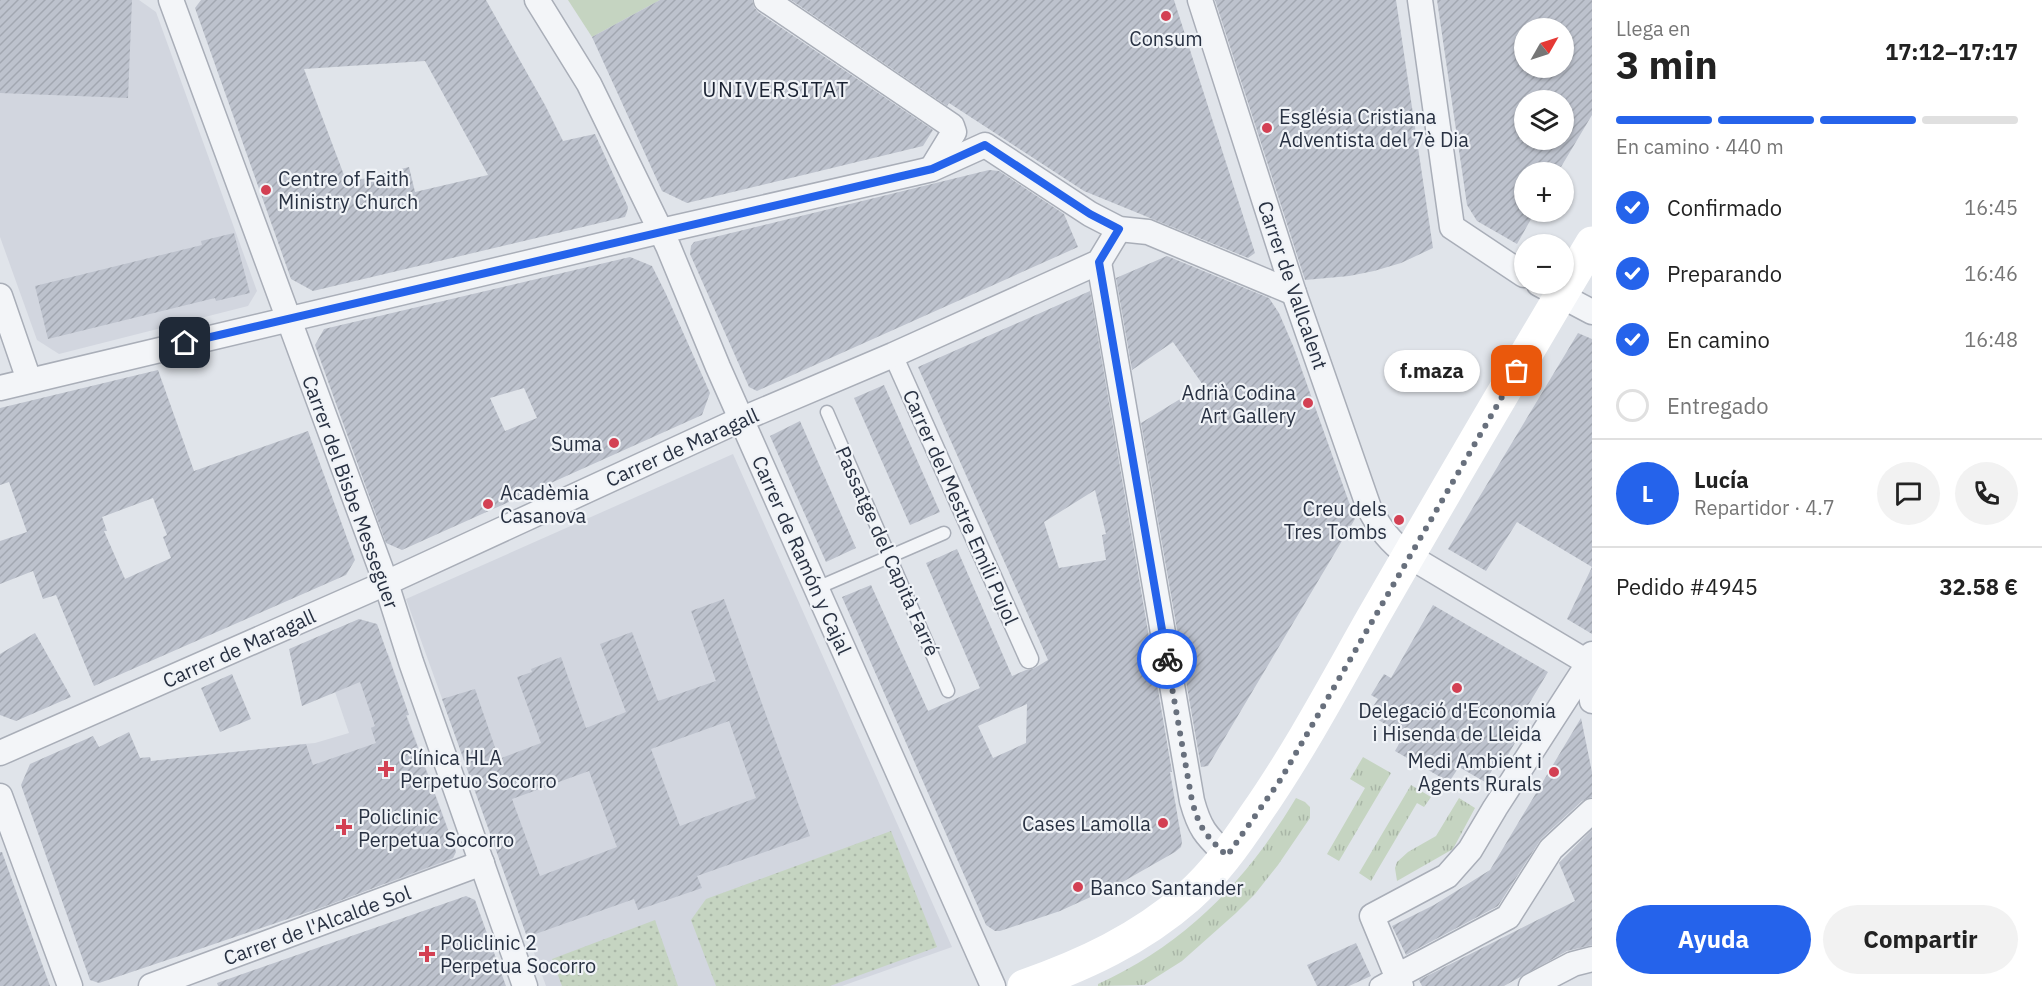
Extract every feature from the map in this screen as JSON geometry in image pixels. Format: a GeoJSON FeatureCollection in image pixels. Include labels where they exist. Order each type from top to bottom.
{"type":"FeatureCollection","features":[{"type":"Feature","properties":{"kind":"main road"},"geometry":{"type":"LineString","coordinates":[[1574,263],[1592,243]]}},
{"type":"Feature","properties":{"kind":"main road"},"geometry":{"type":"LineString","coordinates":[[1024,986],[1088,961],[1126,943],[1188,897],[1227,856],[1281,779],[1409,556],[1548,294]]}},
{"type":"Feature","properties":{"kind":"street","name":"Carrer del Bisbe Messeguer"},"geometry":{"type":"LineString","coordinates":[[171,0],[386,583],[411,662],[525,986]]}},
{"type":"Feature","properties":{"kind":"street","name":"Carrer de Ramón y Cajal"},"geometry":{"type":"LineString","coordinates":[[537,0],[589,84],[661,231],[741,420],[818,588],[993,986]]}},
{"type":"Feature","properties":{"kind":"street"},"geometry":{"type":"LineString","coordinates":[[766,0],[952,126],[954,132],[950,141],[932,169]]}},
{"type":"Feature","properties":{"kind":"street","name":"Carrer de Vallcalent"},"geometry":{"type":"LineString","coordinates":[[1200,0],[1294,293],[1369,508],[1380,529],[1391,542],[1409,556],[1591,661]]}},
{"type":"Feature","properties":{"kind":"street"},"geometry":{"type":"LineString","coordinates":[[1420,0],[1452,227],[1514,268]]}},
{"type":"Feature","properties":{"kind":"street"},"geometry":{"type":"LineString","coordinates":[[0,388],[289,318],[932,169],[985,145],[1090,214],[1119,229],[1148,232],[1294,293]]}},
{"type":"Feature","properties":{"kind":"street"},"geometry":{"type":"LineString","coordinates":[[1119,229],[1099,262],[1192,801],[1198,822],[1205,835],[1227,856]]}},
{"type":"Feature","properties":{"kind":"street","name":"Carrer de Maragall"},"geometry":{"type":"LineString","coordinates":[[0,753],[386,583],[741,420],[893,355],[1099,262]]}},
{"type":"Feature","properties":{"kind":"street"},"geometry":{"type":"LineString","coordinates":[[1558,294],[1592,312]]}},
{"type":"Feature","properties":{"kind":"street"},"geometry":{"type":"LineString","coordinates":[[0,296],[29,380]]}},
{"type":"Feature","properties":{"kind":"street","name":"Carrer del Mestre Emili Pujol"},"geometry":{"type":"LineString","coordinates":[[893,355],[1029,659]]}},
{"type":"Feature","properties":{"kind":"street"},"geometry":{"type":"LineString","coordinates":[[1591,661],[1592,701]]}},
{"type":"Feature","properties":{"kind":"street"},"geometry":{"type":"LineString","coordinates":[[1591,661],[1470,850],[1447,876],[1372,916],[1392,983],[1508,917],[1551,849],[1592,811]]}},
{"type":"Feature","properties":{"kind":"street"},"geometry":{"type":"LineString","coordinates":[[0,796],[70,986]]}},
{"type":"Feature","properties":{"kind":"street","name":"Carrer de l'Alcalde Sol"},"geometry":{"type":"LineString","coordinates":[[151,986],[482,863]]}},
{"type":"Feature","properties":{"kind":"street"},"geometry":{"type":"LineString","coordinates":[[1532,986],[1573,964],[1592,959]]}},
{"type":"Feature","properties":{"kind":"lane","name":"Passatge del Capità Farré"},"geometry":{"type":"LineString","coordinates":[[827,412],[948,691]]}},
{"type":"Feature","properties":{"kind":"lane"},"geometry":{"type":"LineString","coordinates":[[818,588],[944,533]]}},
{"type":"Feature","properties":{"kind":"shaded area"},"geometry":{"type":"Polygon","coordinates":[[[0,0],[139,0],[156,12],[257,291],[248,306],[59,354],[37,340],[0,237],[0,0]]]}},
{"type":"Feature","properties":{"kind":"shaded area"},"geometry":{"type":"Polygon","coordinates":[[[733,454],[952,947],[842,986],[546,986],[406,599],[733,454]]]}},
{"type":"Feature","properties":{"kind":"shaded area","name":"Clínica HLA Perpetuo Socorro"},"geometry":{"type":"Polygon","coordinates":[[[388,653],[409,715],[407,716],[456,851],[453,858],[447,862],[386,884],[341,756],[297,771],[291,745],[315,743],[349,733],[335,692],[354,665],[388,653]]]}},
{"type":"Feature","properties":{"kind":"green space"},"geometry":{"type":"Polygon","coordinates":[[[568,0],[660,0],[592,37],[568,0]]]}},
{"type":"Feature","properties":{"kind":"green space"},"geometry":{"type":"Polygon","coordinates":[[[1363,757],[1391,773],[1339,861],[1327,854],[1365,788],[1350,779],[1363,757]]]}},
{"type":"Feature","properties":{"kind":"green space"},"geometry":{"type":"Polygon","coordinates":[[[1411,785],[1431,797],[1424,807],[1417,803],[1371,881],[1359,873],[1411,785]]]}},
{"type":"Feature","properties":{"kind":"green space"},"geometry":{"type":"Polygon","coordinates":[[[1296,798],[1310,807],[1310,818],[1278,865],[1236,913],[1182,961],[1144,985],[1098,986],[1159,950],[1212,907],[1257,856],[1296,798]]]}},
{"type":"Feature","properties":{"kind":"green space"},"geometry":{"type":"Polygon","coordinates":[[[1459,798],[1475,808],[1453,849],[1397,881],[1395,868],[1397,862],[1408,852],[1436,836],[1459,798]]]}},
{"type":"Feature","properties":{"kind":"green space"},"geometry":{"type":"Polygon","coordinates":[[[891,831],[937,947],[830,986],[716,986],[691,920],[706,899],[891,831]]]}},
{"type":"Feature","properties":{"kind":"green space"},"geometry":{"type":"Polygon","coordinates":[[[655,920],[678,986],[562,986],[552,959],[655,920]]]}},
{"type":"Feature","properties":{"kind":"building"},"geometry":{"type":"Polygon","coordinates":[[[0,0],[132,0],[128,98],[0,93],[0,0]]]}},
{"type":"Feature","properties":{"kind":"building"},"geometry":{"type":"Polygon","coordinates":[[[201,0],[486,0],[563,141],[595,134],[628,207],[625,217],[313,291],[291,279],[195,8],[201,0]],[[425,61],[304,69],[347,183],[409,167],[415,192],[488,175],[425,61]]]}},
{"type":"Feature","properties":{"kind":"building"},"geometry":{"type":"Polygon","coordinates":[[[660,0],[752,0],[758,12],[933,130],[923,146],[687,203],[662,191],[592,37],[660,0]]]}},
{"type":"Feature","properties":{"kind":"building"},"geometry":{"type":"Polygon","coordinates":[[[791,0],[1174,0],[1255,253],[1248,258],[1084,191],[949,103],[947,106],[791,0]]]}},
{"type":"Feature","properties":{"kind":"building"},"geometry":{"type":"Polygon","coordinates":[[[1215,0],[1396,0],[1433,248],[1401,263],[1374,271],[1305,280],[1215,0]]]}},
{"type":"Feature","properties":{"kind":"building"},"geometry":{"type":"Polygon","coordinates":[[[1437,0],[1592,0],[1592,115],[1574,145],[1574,90],[1514,90],[1514,150],[1571,150],[1564,162],[1514,162],[1514,222],[1529,222],[1523,234],[1514,234],[1514,242],[1477,221],[1467,205],[1437,0]]]}},
{"type":"Feature","properties":{"kind":"building"},"geometry":{"type":"Polygon","coordinates":[[[989,170],[999,171],[1064,214],[1078,247],[757,391],[749,387],[690,254],[694,242],[989,170]]]}},
{"type":"Feature","properties":{"kind":"building"},"geometry":{"type":"Polygon","coordinates":[[[234,233],[250,293],[216,301],[215,298],[48,339],[35,286],[202,245],[201,241],[234,233]]]}},
{"type":"Feature","properties":{"kind":"building"},"geometry":{"type":"Polygon","coordinates":[[[1167,256],[1269,298],[1279,313],[1294,348],[1355,519],[1208,766],[1201,767],[1141,423],[1203,385],[1173,342],[1132,370],[1116,278],[1167,256]]]}},
{"type":"Feature","properties":{"kind":"building"},"geometry":{"type":"Polygon","coordinates":[[[630,257],[652,266],[710,393],[702,415],[402,550],[386,543],[315,345],[324,329],[630,257]],[[524,388],[490,398],[505,431],[537,418],[524,388]]]}},
{"type":"Feature","properties":{"kind":"building"},"geometry":{"type":"Polygon","coordinates":[[[1090,291],[1172,772],[1170,772],[1181,847],[1119,884],[1060,911],[1000,931],[995,931],[986,925],[842,597],[871,585],[928,711],[980,688],[926,563],[957,549],[1012,676],[1033,669],[1048,660],[918,367],[1090,291]],[[1095,490],[1044,522],[1059,568],[1106,560],[1102,535],[1106,534],[1095,490]],[[1027,704],[978,726],[993,758],[1026,743],[1027,704]]]}},
{"type":"Feature","properties":{"kind":"building"},"geometry":{"type":"Polygon","coordinates":[[[1578,333],[1592,339],[1592,567],[1517,522],[1486,571],[1448,549],[1578,333]]]}},
{"type":"Feature","properties":{"kind":"building"},"geometry":{"type":"Polygon","coordinates":[[[158,370],[194,471],[308,431],[355,560],[346,575],[94,686],[56,595],[43,599],[33,571],[0,584],[0,541],[27,532],[9,482],[0,485],[0,408],[158,370]],[[153,498],[102,517],[107,531],[104,531],[125,579],[171,558],[163,537],[167,535],[153,498]]]}},
{"type":"Feature","properties":{"kind":"building"},"geometry":{"type":"Polygon","coordinates":[[[884,385],[940,512],[910,525],[854,398],[884,385]]]}},
{"type":"Feature","properties":{"kind":"building"},"geometry":{"type":"Polygon","coordinates":[[[800,421],[856,548],[826,562],[770,436],[800,421]]]}},
{"type":"Feature","properties":{"kind":"building"},"geometry":{"type":"Polygon","coordinates":[[[1592,567],[1592,634],[1567,619],[1592,567]]]}},
{"type":"Feature","properties":{"kind":"building"},"geometry":{"type":"Polygon","coordinates":[[[724,599],[810,836],[697,876],[702,888],[638,910],[634,899],[527,937],[442,699],[475,689],[499,759],[541,743],[517,677],[561,657],[586,728],[626,712],[600,644],[632,632],[658,701],[716,681],[691,611],[724,599]],[[729,721],[651,749],[680,826],[756,798],[729,721]],[[589,771],[512,799],[540,876],[617,847],[589,771]]]}},
{"type":"Feature","properties":{"kind":"building","name":"Delegació d'Economia i Hisenda de Lleida"},"geometry":{"type":"Polygon","coordinates":[[[1433,605],[1548,672],[1512,732],[1519,736],[1499,770],[1494,767],[1485,782],[1459,767],[1449,782],[1395,751],[1404,735],[1368,714],[1378,699],[1371,695],[1384,674],[1391,678],[1433,605]]]}},
{"type":"Feature","properties":{"kind":"building"},"geometry":{"type":"Polygon","coordinates":[[[359,619],[377,624],[409,715],[406,715],[456,852],[453,858],[326,906],[99,983],[90,980],[21,785],[30,764],[93,736],[99,747],[129,732],[140,758],[150,757],[151,761],[306,744],[313,765],[376,743],[371,728],[375,726],[360,682],[302,706],[289,649],[359,619]]]}},
{"type":"Feature","properties":{"kind":"building"},"geometry":{"type":"Polygon","coordinates":[[[35,633],[71,697],[16,721],[0,715],[0,654],[35,633]]]}},
{"type":"Feature","properties":{"kind":"building"},"geometry":{"type":"Polygon","coordinates":[[[232,674],[251,719],[220,732],[201,688],[232,674]]]}},
{"type":"Feature","properties":{"kind":"building"},"geometry":{"type":"Polygon","coordinates":[[[1581,718],[1592,772],[1592,797],[1582,801],[1541,839],[1498,906],[1406,955],[1392,926],[1434,905],[1490,870],[1581,718]]]}},
{"type":"Feature","properties":{"kind":"building"},"geometry":{"type":"Polygon","coordinates":[[[1592,830],[1592,945],[1567,951],[1504,986],[1422,986],[1419,980],[1575,901],[1559,863],[1592,830]]]}},
{"type":"Feature","properties":{"kind":"building"},"geometry":{"type":"Polygon","coordinates":[[[0,852],[2,852],[50,986],[0,986],[0,852]]]}},
{"type":"Feature","properties":{"kind":"building"},"geometry":{"type":"Polygon","coordinates":[[[466,896],[475,900],[506,986],[218,986],[217,983],[466,896]]]}},
{"type":"Feature","properties":{"kind":"building"},"geometry":{"type":"Polygon","coordinates":[[[1356,943],[1371,976],[1349,986],[1317,986],[1307,965],[1356,943]]]}},
{"type":"Feature","properties":{"kind":"way so far"},"geometry":{"type":"LineString","coordinates":[[1167,659],[1192,801],[1198,822],[1205,835],[1227,856],[1299,750],[1517,371]]}},
{"type":"Feature","properties":{"kind":"place","name":"Consum"},"geometry":{"type":"Point","coordinates":[1166,16]}},
{"type":"Feature","properties":{"kind":"place","name":"Església Cristiana Adventista del 7è Dia"},"geometry":{"type":"Point","coordinates":[1267,128]}},
{"type":"Feature","properties":{"kind":"place","name":"Centre of Faith Ministry Church"},"geometry":{"type":"Point","coordinates":[266,190]}},
{"type":"Feature","properties":{"kind":"place","name":"f.maza"},"geometry":{"type":"Point","coordinates":[1517,371]}},
{"type":"Feature","properties":{"kind":"place","name":"Adrià Codina Art Gallery"},"geometry":{"type":"Point","coordinates":[1308,403]}},
{"type":"Feature","properties":{"kind":"place","name":"Suma"},"geometry":{"type":"Point","coordinates":[614,443]}},
{"type":"Feature","properties":{"kind":"place","name":"Acadèmia Casanova"},"geometry":{"type":"Point","coordinates":[488,504]}},
{"type":"Feature","properties":{"kind":"place","name":"Creu dels Tres Tombs"},"geometry":{"type":"Point","coordinates":[1399,520]}},
{"type":"Feature","properties":{"kind":"place","name":"Delegació d'Economia i Hisenda de Lleida"},"geometry":{"type":"Point","coordinates":[1457,688]}},
{"type":"Feature","properties":{"kind":"place","name":"Clínica HLA Perpetuo Socorro"},"geometry":{"type":"Point","coordinates":[386,769]}},
{"type":"Feature","properties":{"kind":"place","name":"Medi Ambient i Agents Rurals"},"geometry":{"type":"Point","coordinates":[1554,772]}},
{"type":"Feature","properties":{"kind":"place","name":"Cases Lamolla"},"geometry":{"type":"Point","coordinates":[1163,823]}},
{"type":"Feature","properties":{"kind":"place","name":"Policlinic Perpetua Socorro"},"geometry":{"type":"Point","coordinates":[344,827]}},
{"type":"Feature","properties":{"kind":"place","name":"Banco Santander"},"geometry":{"type":"Point","coordinates":[1078,887]}},
{"type":"Feature","properties":{"kind":"place","name":"Policlinic 2 Perpetua Socorro"},"geometry":{"type":"Point","coordinates":[427,954]}},
{"type":"Feature","properties":{"kind":"district","name":"UNIVERSITAT"},"geometry":{"type":"Point","coordinates":[776,89]}},
{"type":"Feature","properties":{"kind":"route"},"geometry":{"type":"LineString","coordinates":[[185,343],[932,169],[976,147],[985,145],[1090,214],[1119,229],[1099,262],[1167,659]]}}]}
